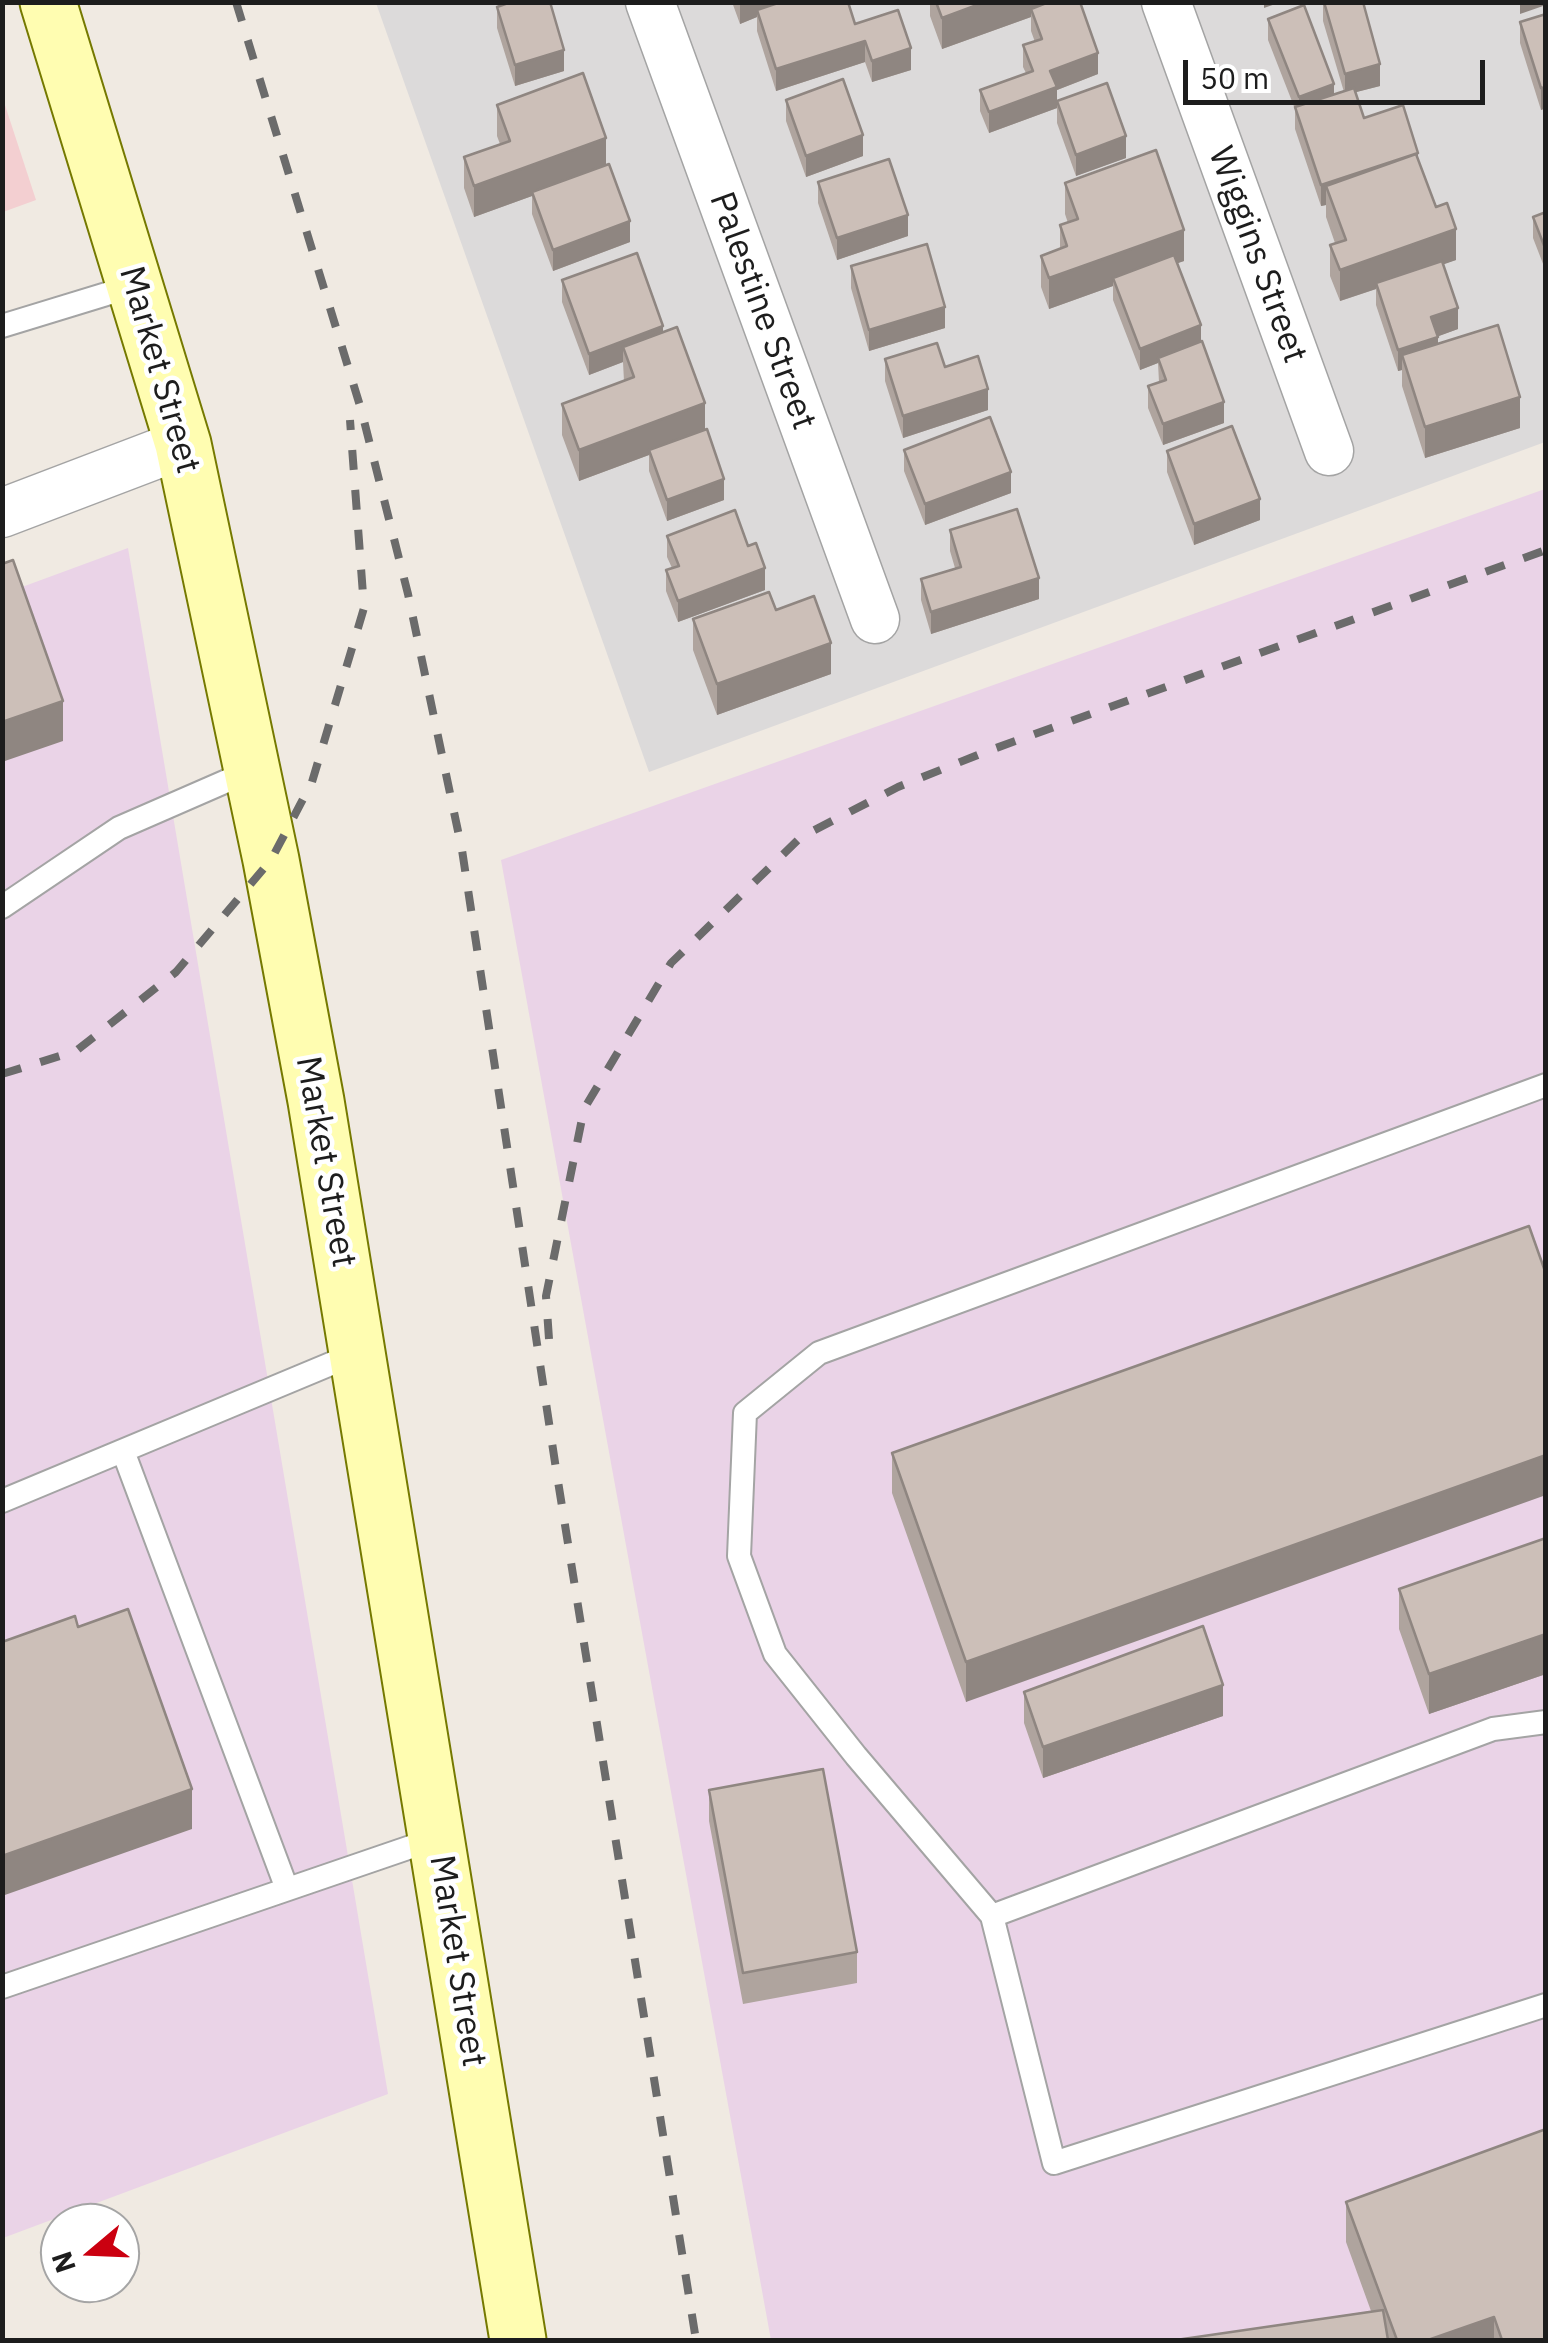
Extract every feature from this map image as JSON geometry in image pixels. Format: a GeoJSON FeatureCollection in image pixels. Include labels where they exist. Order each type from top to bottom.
{"type":"FeatureCollection","features":[{"type":"Feature","properties":{"kind":"main road","name":"Market Street"},"geometry":{"type":"LineString","coordinates":[[48,2],[183,444],[252,770],[316,1101],[518,2340]]}},
{"type":"Feature","properties":{"kind":"street","name":"Palestine Street"},"geometry":{"type":"LineString","coordinates":[[650,2],[875,620]]}},
{"type":"Feature","properties":{"kind":"street","name":"Wiggins Street"},"geometry":{"type":"LineString","coordinates":[[1166,2],[1329,451]]}},
{"type":"Feature","properties":{"kind":"street"},"geometry":{"type":"LineString","coordinates":[[2,513],[183,444]]}},
{"type":"Feature","properties":{"kind":"lane"},"geometry":{"type":"LineString","coordinates":[[2,326],[136,285]]}},
{"type":"Feature","properties":{"kind":"lane"},"geometry":{"type":"LineString","coordinates":[[2,906],[120,828],[252,770]]}},
{"type":"Feature","properties":{"kind":"lane"},"geometry":{"type":"LineString","coordinates":[[1546,1086],[820,1353],[745,1412],[739,1556],[775,1654],[992,1916],[1054,2164],[1546,2005]]}},
{"type":"Feature","properties":{"kind":"lane"},"geometry":{"type":"LineString","coordinates":[[2,1502],[357,1353]]}},
{"type":"Feature","properties":{"kind":"lane"},"geometry":{"type":"LineString","coordinates":[[123,1451],[287,1889]]}},
{"type":"Feature","properties":{"kind":"lane"},"geometry":{"type":"LineString","coordinates":[[992,1916],[1493,1729],[1546,1722]]}},
{"type":"Feature","properties":{"kind":"lane"},"geometry":{"type":"LineString","coordinates":[[2,1987],[437,1838]]}},
{"type":"Feature","properties":{"kind":"shaded area"},"geometry":{"type":"Polygon","coordinates":[[[376,3],[1545,3],[1545,442],[649,772],[376,3]]]}},
{"type":"Feature","properties":{"kind":"shaded area"},"geometry":{"type":"Polygon","coordinates":[[[3,99],[36,200],[2,212],[3,99]]]}},
{"type":"Feature","properties":{"kind":"shaded area"},"geometry":{"type":"Polygon","coordinates":[[[1545,489],[1545,2340],[771,2340],[501,860],[1545,489]]]}},
{"type":"Feature","properties":{"kind":"shaded area"},"geometry":{"type":"Polygon","coordinates":[[[128,548],[388,2094],[97,2203],[40,2203],[40,2224],[3,2238],[3,594],[128,548]]]}},
{"type":"Feature","properties":{"kind":"building"},"geometry":{"type":"Polygon","coordinates":[[[511,2],[550,2],[564,50],[515,65],[497,7],[511,2]]]}},
{"type":"Feature","properties":{"kind":"building"},"geometry":{"type":"Polygon","coordinates":[[[781,2],[848,2],[855,24],[898,10],[911,48],[872,61],[865,41],[776,69],[757,10],[781,2]]]}},
{"type":"Feature","properties":{"kind":"building"},"geometry":{"type":"Polygon","coordinates":[[[936,2],[985,2],[942,18],[936,2]]]}},
{"type":"Feature","properties":{"kind":"building"},"geometry":{"type":"Polygon","coordinates":[[[1049,2],[1080,2],[1098,53],[1050,71],[1057,87],[989,112],[980,90],[1033,71],[1023,45],[1042,39],[1031,9],[1049,2]]]}},
{"type":"Feature","properties":{"kind":"building"},"geometry":{"type":"Polygon","coordinates":[[[1324,2],[1363,2],[1380,64],[1345,74],[1324,2]]]}},
{"type":"Feature","properties":{"kind":"building"},"geometry":{"type":"Polygon","coordinates":[[[1304,5],[1334,84],[1299,97],[1268,19],[1304,5]]]}},
{"type":"Feature","properties":{"kind":"building"},"geometry":{"type":"Polygon","coordinates":[[[1546,14],[1546,87],[1541,88],[1520,22],[1546,14]]]}},
{"type":"Feature","properties":{"kind":"building"},"geometry":{"type":"Polygon","coordinates":[[[583,73],[606,138],[474,186],[464,157],[510,141],[497,105],[583,73]]]}},
{"type":"Feature","properties":{"kind":"building"},"geometry":{"type":"Polygon","coordinates":[[[843,79],[863,135],[806,156],[786,100],[843,79]]]}},
{"type":"Feature","properties":{"kind":"building"},"geometry":{"type":"Polygon","coordinates":[[[1107,83],[1126,136],[1076,155],[1057,101],[1107,83]]]}},
{"type":"Feature","properties":{"kind":"building"},"geometry":{"type":"Polygon","coordinates":[[[1354,88],[1364,118],[1403,105],[1418,153],[1321,185],[1295,107],[1354,88]]]}},
{"type":"Feature","properties":{"kind":"building"},"geometry":{"type":"Polygon","coordinates":[[[1156,150],[1184,230],[1049,278],[1041,256],[1067,246],[1060,225],[1078,219],[1065,183],[1156,150]]]}},
{"type":"Feature","properties":{"kind":"building"},"geometry":{"type":"Polygon","coordinates":[[[1416,154],[1436,207],[1447,203],[1456,229],[1340,270],[1330,245],[1346,240],[1326,186],[1416,154]]]}},
{"type":"Feature","properties":{"kind":"building"},"geometry":{"type":"Polygon","coordinates":[[[889,159],[908,215],[837,238],[818,182],[889,159]]]}},
{"type":"Feature","properties":{"kind":"building"},"geometry":{"type":"Polygon","coordinates":[[[609,164],[630,221],[553,250],[532,192],[609,164]]]}},
{"type":"Feature","properties":{"kind":"building"},"geometry":{"type":"Polygon","coordinates":[[[1546,212],[1546,248],[1545,248],[1533,217],[1546,212]]]}},
{"type":"Feature","properties":{"kind":"building"},"geometry":{"type":"Polygon","coordinates":[[[927,244],[945,307],[869,330],[851,266],[927,244]]]}},
{"type":"Feature","properties":{"kind":"building"},"geometry":{"type":"Polygon","coordinates":[[[637,253],[663,326],[589,354],[562,280],[637,253]]]}},
{"type":"Feature","properties":{"kind":"building"},"geometry":{"type":"Polygon","coordinates":[[[1174,255],[1201,325],[1140,349],[1113,278],[1174,255]]]}},
{"type":"Feature","properties":{"kind":"building"},"geometry":{"type":"Polygon","coordinates":[[[1442,261],[1458,308],[1431,317],[1438,337],[1398,350],[1376,283],[1442,261]]]}},
{"type":"Feature","properties":{"kind":"building"},"geometry":{"type":"Polygon","coordinates":[[[1498,325],[1520,397],[1425,427],[1402,355],[1498,325]]]}},
{"type":"Feature","properties":{"kind":"building"},"geometry":{"type":"Polygon","coordinates":[[[677,327],[705,403],[579,450],[562,404],[634,377],[623,347],[677,327]]]}},
{"type":"Feature","properties":{"kind":"building"},"geometry":{"type":"Polygon","coordinates":[[[1202,341],[1224,402],[1163,424],[1148,386],[1166,380],[1158,358],[1202,341]]]}},
{"type":"Feature","properties":{"kind":"building"},"geometry":{"type":"Polygon","coordinates":[[[937,343],[945,367],[978,356],[988,389],[903,416],[885,359],[937,343]]]}},
{"type":"Feature","properties":{"kind":"building"},"geometry":{"type":"Polygon","coordinates":[[[990,417],[1011,472],[925,504],[904,450],[990,417]]]}},
{"type":"Feature","properties":{"kind":"building"},"geometry":{"type":"Polygon","coordinates":[[[1232,426],[1260,499],[1194,524],[1167,451],[1232,426]]]}},
{"type":"Feature","properties":{"kind":"building"},"geometry":{"type":"Polygon","coordinates":[[[707,429],[724,479],[667,500],[649,450],[707,429]]]}},
{"type":"Feature","properties":{"kind":"building"},"geometry":{"type":"Polygon","coordinates":[[[1017,509],[1039,578],[931,612],[921,579],[961,567],[950,530],[1017,509]]]}},
{"type":"Feature","properties":{"kind":"building"},"geometry":{"type":"Polygon","coordinates":[[[735,510],[748,546],[756,543],[765,568],[678,601],[666,570],[679,566],[667,536],[735,510]]]}},
{"type":"Feature","properties":{"kind":"building"},"geometry":{"type":"Polygon","coordinates":[[[13,560],[63,701],[2,722],[2,564],[13,560]]]}},
{"type":"Feature","properties":{"kind":"building"},"geometry":{"type":"Polygon","coordinates":[[[769,592],[776,610],[814,596],[831,643],[717,684],[693,619],[769,592]]]}},
{"type":"Feature","properties":{"kind":"building"},"geometry":{"type":"Polygon","coordinates":[[[1529,1226],[1546,1274],[1546,1455],[966,1662],[892,1453],[1529,1226]]]}},
{"type":"Feature","properties":{"kind":"building"},"geometry":{"type":"Polygon","coordinates":[[[1546,1538],[1546,1634],[1429,1674],[1399,1589],[1546,1538]]]}},
{"type":"Feature","properties":{"kind":"building"},"geometry":{"type":"Polygon","coordinates":[[[128,1609],[192,1789],[2,1856],[2,1642],[75,1616],[78,1627],[128,1609]]]}},
{"type":"Feature","properties":{"kind":"building"},"geometry":{"type":"Polygon","coordinates":[[[1203,1626],[1223,1685],[1043,1747],[1024,1692],[1203,1626]]]}},
{"type":"Feature","properties":{"kind":"building"},"geometry":{"type":"Polygon","coordinates":[[[823,1769],[857,1952],[743,1973],[709,1790],[823,1769]]]}},
{"type":"Feature","properties":{"kind":"building"},"geometry":{"type":"Polygon","coordinates":[[[1546,2129],[1546,2340],[1502,2340],[1494,2317],[1428,2340],[1397,2340],[1346,2202],[1546,2129]]]}},
{"type":"Feature","properties":{"kind":"building"},"geometry":{"type":"Polygon","coordinates":[[[1383,2310],[1388,2340],[1176,2340],[1383,2310]]]}},
{"type":"Feature","properties":{"kind":"railway"},"geometry":{"type":"LineString","coordinates":[[236,2],[361,409],[408,594],[462,850],[556,1469],[696,2340]]}},
{"type":"Feature","properties":{"kind":"railway"},"geometry":{"type":"LineString","coordinates":[[2,1074],[76,1051],[176,972],[271,860],[312,782],[364,608],[350,420]]}},
{"type":"Feature","properties":{"kind":"railway"},"geometry":{"type":"LineString","coordinates":[[549,1339],[546,1296],[584,1109],[671,963],[801,837],[898,787],[985,752],[1546,550]]}}]}
